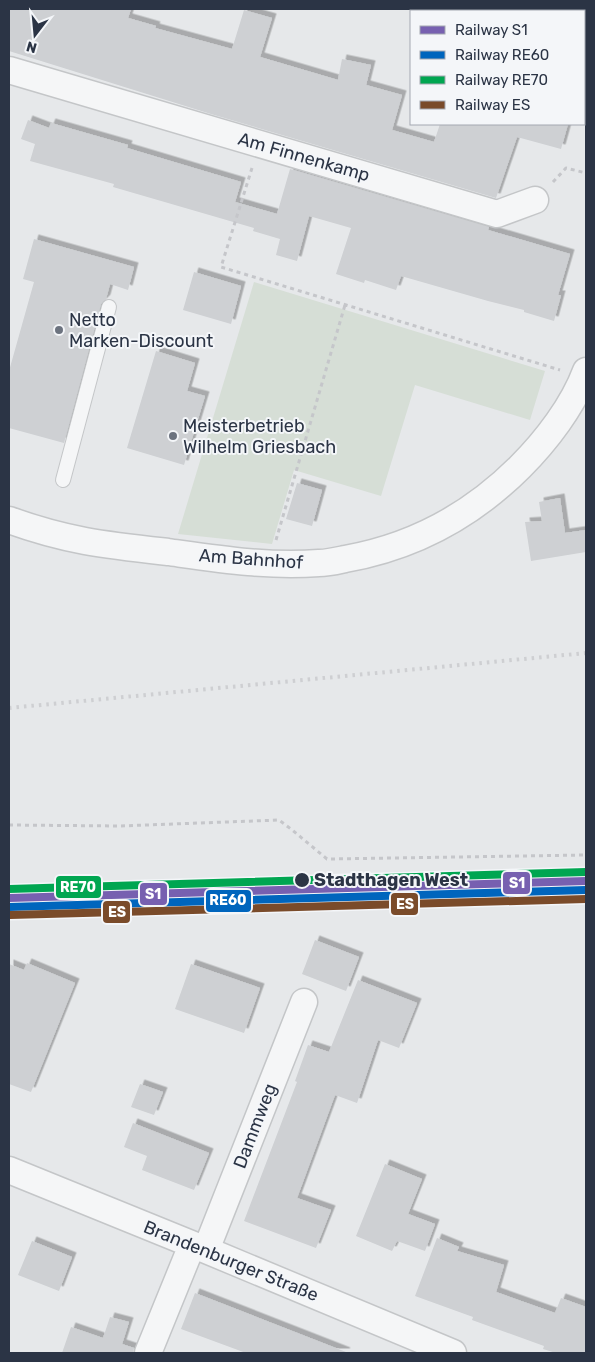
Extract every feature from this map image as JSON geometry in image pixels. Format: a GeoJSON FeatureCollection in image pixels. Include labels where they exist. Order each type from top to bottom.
{"type":"FeatureCollection","features":[{"type":"Feature","properties":{"kind":"street","name":"Am Finnenkamp"},"geometry":{"type":"LineString","coordinates":[[9,70],[497,214],[535,200]]}},
{"type":"Feature","properties":{"kind":"street","name":"Am Bahnhof"},"geometry":{"type":"LineString","coordinates":[[9,520],[48,533],[86,541],[214,559],[270,564],[320,563],[370,555],[420,537],[452,521],[488,496],[526,461],[545,440],[582,389]]}},
{"type":"Feature","properties":{"kind":"street","name":"Dammweg"},"geometry":{"type":"LineString","coordinates":[[148,1353],[199,1247],[304,1002]]}},
{"type":"Feature","properties":{"kind":"street","name":"Brandenburger Straße"},"geometry":{"type":"LineString","coordinates":[[9,1170],[453,1353]]}},
{"type":"Feature","properties":{"kind":"lane"},"geometry":{"type":"LineString","coordinates":[[62,480],[109,307]]}},
{"type":"Feature","properties":{"kind":"path"},"geometry":{"type":"LineString","coordinates":[[260,144],[221,267],[345,305],[582,389]]}},
{"type":"Feature","properties":{"kind":"path"},"geometry":{"type":"LineString","coordinates":[[535,200],[566,168],[586,173]]}},
{"type":"Feature","properties":{"kind":"path"},"geometry":{"type":"LineString","coordinates":[[270,564],[345,305]]}},
{"type":"Feature","properties":{"kind":"path"},"geometry":{"type":"LineString","coordinates":[[9,826],[120,826],[279,820],[327,859],[586,855]]}},
{"type":"Feature","properties":{"kind":"shaded area"},"geometry":{"type":"Polygon","coordinates":[[[254,282],[545,371],[530,420],[415,385],[381,496],[294,470],[272,544],[178,534],[254,282]]]}},
{"type":"Feature","properties":{"kind":"building"},"geometry":{"type":"Polygon","coordinates":[[[9,9],[131,9],[128,18],[156,26],[155,28],[232,49],[244,10],[272,18],[260,57],[338,80],[342,59],[371,65],[366,85],[402,95],[392,130],[434,142],[440,125],[568,125],[561,149],[517,137],[496,198],[211,114],[9,51],[9,9]]]}},
{"type":"Feature","properties":{"kind":"building"},"geometry":{"type":"Polygon","coordinates":[[[28,120],[49,128],[51,123],[128,145],[127,148],[241,182],[235,202],[277,214],[290,169],[489,227],[488,230],[570,254],[558,295],[561,295],[554,321],[524,312],[524,310],[401,276],[396,290],[365,280],[364,283],[336,274],[351,228],[309,216],[297,261],[276,255],[280,239],[253,231],[254,228],[113,187],[114,184],[30,161],[35,144],[21,139],[28,120]]]}},
{"type":"Feature","properties":{"kind":"building","name":"Netto Marken-Discount"},"geometry":{"type":"Polygon","coordinates":[[[34,239],[134,267],[128,290],[110,284],[106,299],[101,304],[64,443],[9,428],[9,371],[34,282],[23,279],[34,239]]]}},
{"type":"Feature","properties":{"kind":"building"},"geometry":{"type":"Polygon","coordinates":[[[194,272],[241,286],[231,324],[183,310],[194,272]]]}},
{"type":"Feature","properties":{"kind":"building"},"geometry":{"type":"Polygon","coordinates":[[[156,351],[195,363],[187,391],[205,396],[184,465],[127,448],[156,351]]]}},
{"type":"Feature","properties":{"kind":"building"},"geometry":{"type":"Polygon","coordinates":[[[297,483],[322,490],[312,526],[286,519],[297,483]]]}},
{"type":"Feature","properties":{"kind":"building"},"geometry":{"type":"Polygon","coordinates":[[[560,498],[565,533],[586,530],[586,552],[531,561],[525,522],[542,521],[539,502],[560,498]]]}},
{"type":"Feature","properties":{"kind":"building"},"geometry":{"type":"Polygon","coordinates":[[[315,940],[359,957],[346,991],[302,974],[315,940]]]}},
{"type":"Feature","properties":{"kind":"building"},"geometry":{"type":"Polygon","coordinates":[[[27,963],[75,983],[31,1092],[9,1084],[9,964],[24,970],[27,963]]]}},
{"type":"Feature","properties":{"kind":"building"},"geometry":{"type":"Polygon","coordinates":[[[191,964],[260,988],[244,1033],[175,1009],[191,964]]]}},
{"type":"Feature","properties":{"kind":"building"},"geometry":{"type":"Polygon","coordinates":[[[358,980],[417,1003],[399,1048],[378,1040],[357,1103],[335,1095],[297,1198],[331,1210],[316,1248],[244,1221],[297,1082],[295,1081],[308,1045],[329,1052],[358,980]]]}},
{"type":"Feature","properties":{"kind":"building"},"geometry":{"type":"Polygon","coordinates":[[[140,1084],[163,1092],[154,1115],[131,1107],[140,1084]]]}},
{"type":"Feature","properties":{"kind":"building"},"geometry":{"type":"Polygon","coordinates":[[[133,1123],[209,1153],[194,1190],[142,1170],[147,1156],[124,1147],[133,1123]]]}},
{"type":"Feature","properties":{"kind":"building"},"geometry":{"type":"Polygon","coordinates":[[[385,1164],[422,1179],[408,1214],[435,1224],[425,1251],[397,1241],[392,1251],[356,1236],[385,1164]]]}},
{"type":"Feature","properties":{"kind":"building"},"geometry":{"type":"Polygon","coordinates":[[[437,1238],[459,1247],[457,1251],[504,1265],[496,1292],[555,1313],[561,1298],[586,1307],[586,1353],[556,1353],[543,1349],[544,1346],[472,1320],[473,1317],[415,1296],[437,1238]]]}},
{"type":"Feature","properties":{"kind":"building"},"geometry":{"type":"Polygon","coordinates":[[[32,1241],[72,1257],[59,1291],[18,1275],[32,1241]]]}},
{"type":"Feature","properties":{"kind":"building"},"geometry":{"type":"Polygon","coordinates":[[[195,1293],[346,1352],[246,1353],[181,1329],[195,1293]]]}},
{"type":"Feature","properties":{"kind":"building"},"geometry":{"type":"Polygon","coordinates":[[[110,1317],[129,1322],[122,1344],[134,1348],[133,1353],[62,1353],[71,1327],[103,1338],[110,1317]]]}},
{"type":"Feature","properties":{"kind":"railway"},"geometry":{"type":"LineString","coordinates":[[9,708],[586,653]]}},
{"type":"Feature","properties":{"kind":"rail line","name":"RE70"},"geometry":{"type":"LineString","coordinates":[[9,889],[586,872]]}},
{"type":"Feature","properties":{"kind":"rail line","name":"S1"},"geometry":{"type":"LineString","coordinates":[[9,898],[586,881]]}},
{"type":"Feature","properties":{"kind":"rail line","name":"RE60"},"geometry":{"type":"LineString","coordinates":[[9,907],[586,890]]}},
{"type":"Feature","properties":{"kind":"rail line","name":"ES"},"geometry":{"type":"LineString","coordinates":[[10,915],[586,899]]}},
{"type":"Feature","properties":{"kind":"place","name":"Netto Marken-Discount"},"geometry":{"type":"Point","coordinates":[59,330]}},
{"type":"Feature","properties":{"kind":"place","name":"Meisterbetrieb Wilhelm Griesbach"},"geometry":{"type":"Point","coordinates":[173,436]}},
{"type":"Feature","properties":{"kind":"place","name":"Stadthagen West"},"geometry":{"type":"Point","coordinates":[302,880]}}]}
